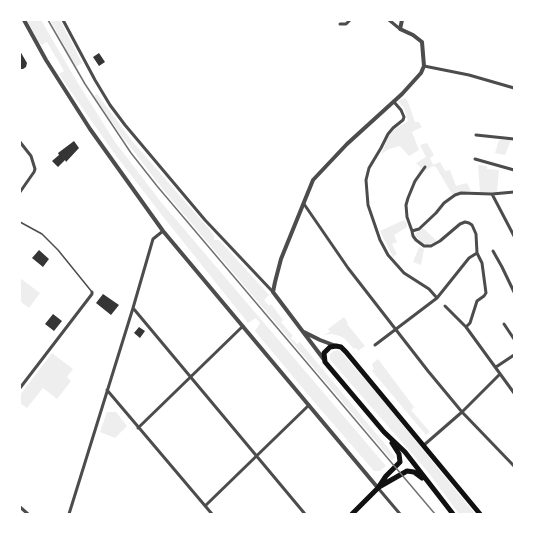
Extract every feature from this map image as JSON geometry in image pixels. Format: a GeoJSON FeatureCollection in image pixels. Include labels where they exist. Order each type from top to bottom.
{"type":"FeatureCollection","features":[{"type":"Feature","properties":{"kind":"main road"},"geometry":{"type":"LineString","coordinates":[[352,514],[397,466],[400,462],[400,458],[384,432],[325,362],[324,356],[326,350],[330,347],[336,346],[341,347],[346,352],[479,513]]}},
{"type":"Feature","properties":{"kind":"main road"},"geometry":{"type":"LineString","coordinates":[[384,432],[405,452],[453,514]]}},
{"type":"Feature","properties":{"kind":"main road"},"geometry":{"type":"LineString","coordinates":[[378,488],[404,472],[410,471],[418,474],[433,489]]}},
{"type":"Feature","properties":{"kind":"street"},"geometry":{"type":"LineString","coordinates":[[24,20],[46,60],[90,129],[163,231],[400,514]]}},
{"type":"Feature","properties":{"kind":"street"},"geometry":{"type":"LineString","coordinates":[[63,20],[110,105],[205,220],[273,292],[325,362]]}},
{"type":"Feature","properties":{"kind":"street"},"geometry":{"type":"LineString","coordinates":[[340,24],[346,24],[350,20]]}},
{"type":"Feature","properties":{"kind":"street"},"geometry":{"type":"LineString","coordinates":[[273,292],[281,259],[316,175],[394,102],[421,73],[424,66],[422,42],[389,20]]}},
{"type":"Feature","properties":{"kind":"street"},"geometry":{"type":"LineString","coordinates":[[400,28],[402,20]]}},
{"type":"Feature","properties":{"kind":"street"},"geometry":{"type":"LineString","coordinates":[[424,66],[469,75],[514,88]]}},
{"type":"Feature","properties":{"kind":"street"},"geometry":{"type":"LineString","coordinates":[[394,102],[401,110],[404,117],[403,120],[388,134],[382,148],[369,168],[366,180],[368,205],[380,240],[388,255],[404,273],[429,290],[437,298]]}},
{"type":"Feature","properties":{"kind":"street"},"geometry":{"type":"LineString","coordinates":[[476,135],[514,139]]}},
{"type":"Feature","properties":{"kind":"street"},"geometry":{"type":"LineString","coordinates":[[20,142],[30,156],[35,169],[20,192]]}},
{"type":"Feature","properties":{"kind":"street"},"geometry":{"type":"LineString","coordinates":[[476,159],[514,170]]}},
{"type":"Feature","properties":{"kind":"street"},"geometry":{"type":"LineString","coordinates":[[425,167],[415,181],[406,205],[407,217],[413,236],[420,244],[424,246],[431,246],[440,241],[460,224],[465,222],[472,225],[476,234],[477,253],[482,263],[486,293],[478,301],[470,322],[466,328]]}},
{"type":"Feature","properties":{"kind":"street"},"geometry":{"type":"LineString","coordinates":[[412,231],[419,228],[436,213],[444,203],[455,195],[461,193],[492,194],[514,192]]}},
{"type":"Feature","properties":{"kind":"street"},"geometry":{"type":"LineString","coordinates":[[492,194],[514,236]]}},
{"type":"Feature","properties":{"kind":"street"},"geometry":{"type":"LineString","coordinates":[[304,204],[348,268],[396,330],[462,412],[514,466]]}},
{"type":"Feature","properties":{"kind":"street"},"geometry":{"type":"LineString","coordinates":[[69,514],[153,239],[163,231]]}},
{"type":"Feature","properties":{"kind":"street"},"geometry":{"type":"LineString","coordinates":[[493,251],[514,292]]}},
{"type":"Feature","properties":{"kind":"street"},"geometry":{"type":"LineString","coordinates":[[375,345],[437,298],[469,258],[477,253]]}},
{"type":"Feature","properties":{"kind":"street"},"geometry":{"type":"LineString","coordinates":[[20,388],[92,292]]}},
{"type":"Feature","properties":{"kind":"street"},"geometry":{"type":"LineString","coordinates":[[445,306],[466,328],[514,393]]}},
{"type":"Feature","properties":{"kind":"street"},"geometry":{"type":"LineString","coordinates":[[133,308],[305,514]]}},
{"type":"Feature","properties":{"kind":"street"},"geometry":{"type":"LineString","coordinates":[[504,324],[514,339]]}},
{"type":"Feature","properties":{"kind":"street"},"geometry":{"type":"LineString","coordinates":[[138,428],[243,326]]}},
{"type":"Feature","properties":{"kind":"street"},"geometry":{"type":"LineString","coordinates":[[304,332],[336,346]]}},
{"type":"Feature","properties":{"kind":"street"},"geometry":{"type":"LineString","coordinates":[[496,367],[514,355]]}},
{"type":"Feature","properties":{"kind":"street"},"geometry":{"type":"LineString","coordinates":[[424,445],[462,412],[500,374]]}},
{"type":"Feature","properties":{"kind":"street"},"geometry":{"type":"LineString","coordinates":[[107,390],[212,514]]}},
{"type":"Feature","properties":{"kind":"street"},"geometry":{"type":"LineString","coordinates":[[205,506],[309,405]]}},
{"type":"Feature","properties":{"kind":"street"},"geometry":{"type":"LineString","coordinates":[[20,507],[28,514]]}},
{"type":"Feature","properties":{"kind":"lane"},"geometry":{"type":"LineString","coordinates":[[20,222],[42,234],[92,292]]}},
{"type":"Feature","properties":{"kind":"shaded area"},"geometry":{"type":"Polygon","coordinates":[[[27,20],[41,20],[115,142],[161,202],[386,466],[380,471],[374,471],[315,403],[255,331],[260,323],[256,318],[248,323],[161,214],[114,153],[76,99],[59,74],[64,71],[47,42],[42,45],[39,43],[27,20]]]}},
{"type":"Feature","properties":{"kind":"shaded area"},"geometry":{"type":"Polygon","coordinates":[[[50,20],[60,20],[82,63],[76,67],[50,20]]]}},
{"type":"Feature","properties":{"kind":"shaded area"},"geometry":{"type":"Polygon","coordinates":[[[97,94],[132,141],[209,229],[214,236],[214,240],[219,240],[269,295],[264,300],[269,306],[271,304],[283,320],[281,322],[293,336],[291,338],[297,344],[300,342],[389,449],[395,457],[392,460],[165,192],[121,135],[94,96],[97,94]]]}},
{"type":"Feature","properties":{"kind":"shaded area"},"geometry":{"type":"Polygon","coordinates":[[[405,98],[408,102],[415,122],[419,122],[422,127],[412,132],[419,150],[409,156],[400,146],[389,149],[381,154],[390,134],[408,121],[404,108],[398,101],[405,98]]]}},
{"type":"Feature","properties":{"kind":"shaded area"},"geometry":{"type":"Polygon","coordinates":[[[499,140],[511,140],[505,155],[495,153],[499,140]]]}},
{"type":"Feature","properties":{"kind":"shaded area"},"geometry":{"type":"Polygon","coordinates":[[[427,143],[434,155],[430,158],[433,165],[440,162],[445,171],[450,170],[456,186],[467,183],[471,191],[452,194],[436,167],[433,166],[423,172],[417,183],[413,182],[421,168],[416,163],[426,157],[420,145],[427,143]]]}},
{"type":"Feature","properties":{"kind":"shaded area"},"geometry":{"type":"Polygon","coordinates":[[[478,165],[487,166],[487,169],[499,170],[497,192],[480,192],[478,165]]]}},
{"type":"Feature","properties":{"kind":"shaded area"},"geometry":{"type":"Polygon","coordinates":[[[404,220],[407,223],[407,227],[394,235],[397,242],[392,244],[397,254],[393,257],[380,231],[404,220]]]}},
{"type":"Feature","properties":{"kind":"shaded area"},"geometry":{"type":"Polygon","coordinates":[[[423,228],[437,241],[427,245],[422,243],[415,234],[423,228]]]}},
{"type":"Feature","properties":{"kind":"shaded area"},"geometry":{"type":"Polygon","coordinates":[[[419,247],[424,249],[421,265],[413,262],[419,247]]]}},
{"type":"Feature","properties":{"kind":"shaded area"},"geometry":{"type":"Polygon","coordinates":[[[20,278],[40,293],[29,308],[20,301],[20,278]]]}},
{"type":"Feature","properties":{"kind":"shaded area"},"geometry":{"type":"Polygon","coordinates":[[[344,317],[348,323],[347,324],[365,346],[358,351],[340,336],[332,334],[323,335],[330,332],[328,329],[344,317]]]}},
{"type":"Feature","properties":{"kind":"shaded area"},"geometry":{"type":"Polygon","coordinates":[[[338,350],[385,403],[475,514],[459,514],[428,472],[332,362],[330,359],[330,354],[338,350]]]}},
{"type":"Feature","properties":{"kind":"shaded area"},"geometry":{"type":"Polygon","coordinates":[[[52,353],[73,369],[67,377],[71,381],[57,399],[43,388],[27,408],[20,403],[20,395],[52,353]]]}},
{"type":"Feature","properties":{"kind":"shaded area"},"geometry":{"type":"Polygon","coordinates":[[[378,359],[414,407],[411,410],[430,432],[426,435],[372,371],[374,369],[372,365],[373,363],[378,359]]]}},
{"type":"Feature","properties":{"kind":"shaded area"},"geometry":{"type":"Polygon","coordinates":[[[107,412],[116,412],[127,426],[115,438],[100,432],[107,412]]]}},
{"type":"Feature","properties":{"kind":"building"},"geometry":{"type":"Polygon","coordinates":[[[20,51],[27,63],[26,67],[23,69],[20,69],[20,51]]]}},
{"type":"Feature","properties":{"kind":"building"},"geometry":{"type":"Polygon","coordinates":[[[99,53],[105,62],[99,66],[93,57],[99,53]]]}},
{"type":"Feature","properties":{"kind":"building"},"geometry":{"type":"Polygon","coordinates":[[[74,141],[79,148],[66,162],[65,160],[58,167],[52,161],[59,155],[58,153],[74,141]]]}},
{"type":"Feature","properties":{"kind":"building"},"geometry":{"type":"Polygon","coordinates":[[[39,250],[49,259],[43,267],[32,258],[39,250]]]}},
{"type":"Feature","properties":{"kind":"building"},"geometry":{"type":"Polygon","coordinates":[[[103,294],[119,305],[111,315],[96,303],[103,294]]]}},
{"type":"Feature","properties":{"kind":"building"},"geometry":{"type":"Polygon","coordinates":[[[53,314],[62,321],[54,331],[45,324],[53,314]]]}},
{"type":"Feature","properties":{"kind":"building"},"geometry":{"type":"Polygon","coordinates":[[[139,327],[145,331],[140,338],[134,333],[139,327]]]}},
{"type":"Feature","properties":{"kind":"railway"},"geometry":{"type":"LineString","coordinates":[[48,20],[85,84],[131,153],[157,186],[435,514]]}}]}
